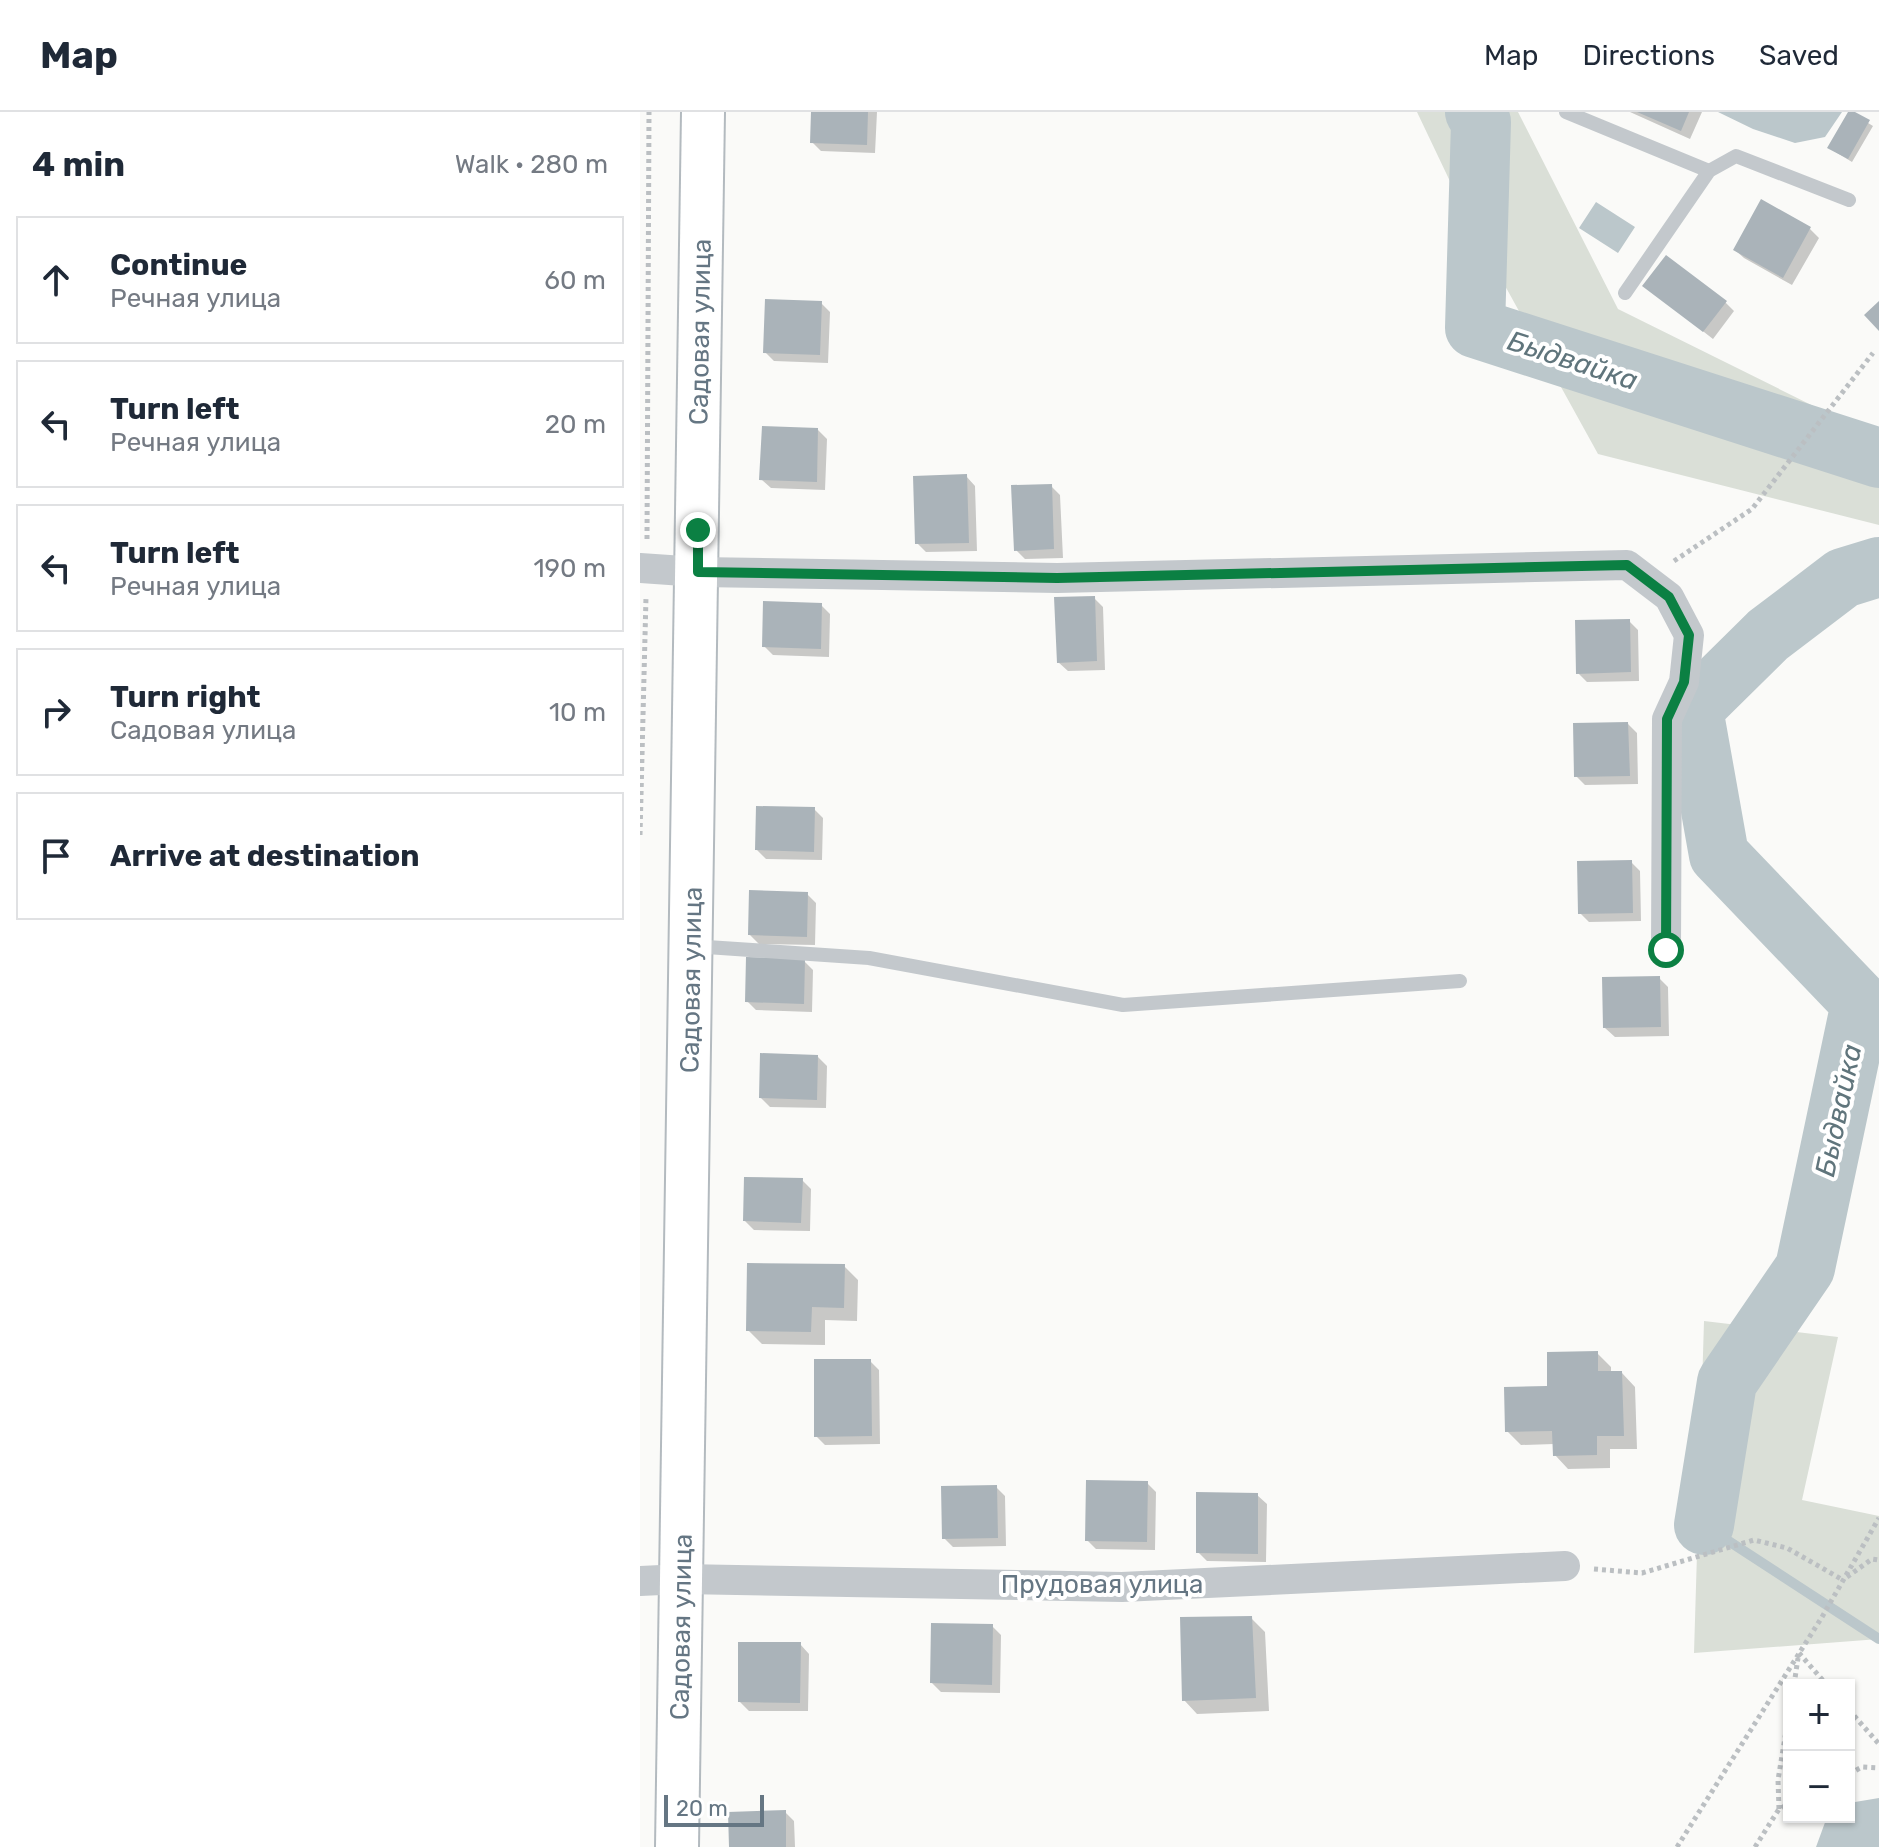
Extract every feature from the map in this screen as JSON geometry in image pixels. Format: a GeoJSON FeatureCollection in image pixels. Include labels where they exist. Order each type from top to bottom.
{"type":"FeatureCollection","features":[{"type":"Feature","properties":{"kind":"street","name":"Садовая улица"},"geometry":{"type":"LineString","coordinates":[[677,1847],[703,112]]}},
{"type":"Feature","properties":{"kind":"street"},"geometry":{"type":"LineString","coordinates":[[643,568],[698,572],[1057,578],[1627,565],[1669,597],[1689,635],[1684,682],[1667,719],[1666,950]]}},
{"type":"Feature","properties":{"kind":"street","name":"Прудовая улица"},"geometry":{"type":"LineString","coordinates":[[640,1581],[682,1579],[1122,1587],[1565,1566]]}},
{"type":"Feature","properties":{"kind":"lane"},"geometry":{"type":"LineString","coordinates":[[1566,112],[1709,171]]}},
{"type":"Feature","properties":{"kind":"lane"},"geometry":{"type":"LineString","coordinates":[[1625,293],[1709,171],[1736,156],[1849,200]]}},
{"type":"Feature","properties":{"kind":"lane"},"geometry":{"type":"LineString","coordinates":[[692,946],[869,958],[1123,1005],[1460,981]]}},
{"type":"Feature","properties":{"kind":"path"},"geometry":{"type":"LineString","coordinates":[[640,835],[649,112]]}},
{"type":"Feature","properties":{"kind":"path"},"geometry":{"type":"LineString","coordinates":[[1646,580],[1752,509],[1873,353]]}},
{"type":"Feature","properties":{"kind":"path"},"geometry":{"type":"LineString","coordinates":[[1677,1847],[1822,1617],[1879,1518]]}},
{"type":"Feature","properties":{"kind":"path"},"geometry":{"type":"LineString","coordinates":[[1565,1566],[1642,1573],[1754,1540],[1787,1548],[1843,1580]]}},
{"type":"Feature","properties":{"kind":"path"},"geometry":{"type":"LineString","coordinates":[[1843,1580],[1872,1559],[1879,1560]]}},
{"type":"Feature","properties":{"kind":"path"},"geometry":{"type":"LineString","coordinates":[[1795,1679],[1799,1653]]}},
{"type":"Feature","properties":{"kind":"path"},"geometry":{"type":"LineString","coordinates":[[1799,1653],[1822,1679]]}},
{"type":"Feature","properties":{"kind":"path"},"geometry":{"type":"LineString","coordinates":[[1855,1717],[1879,1744]]}},
{"type":"Feature","properties":{"kind":"path"},"geometry":{"type":"LineString","coordinates":[[1779,1809],[1778,1780],[1783,1750]]}},
{"type":"Feature","properties":{"kind":"path"},"geometry":{"type":"LineString","coordinates":[[1855,1771],[1862,1767],[1879,1768]]}},
{"type":"Feature","properties":{"kind":"path"},"geometry":{"type":"LineString","coordinates":[[1755,1847],[1783,1807]]}},
{"type":"Feature","properties":{"kind":"shaded area"},"geometry":{"type":"Polygon","coordinates":[[[1417,112],[1518,112],[1618,309],[1876,437],[1879,453],[1879,525],[1598,454],[1467,217],[1417,112]]]}},
{"type":"Feature","properties":{"kind":"shaded area"},"geometry":{"type":"Polygon","coordinates":[[[1457,112],[1492,112],[1490,120],[1500,192],[1486,204],[1460,199],[1457,112]]]}},
{"type":"Feature","properties":{"kind":"shaded area"},"geometry":{"type":"Polygon","coordinates":[[[1718,112],[1842,112],[1825,137],[1795,143],[1753,129],[1718,112]]]}},
{"type":"Feature","properties":{"kind":"shaded area"},"geometry":{"type":"Polygon","coordinates":[[[1596,202],[1635,227],[1618,253],[1579,228],[1596,202]]]}},
{"type":"Feature","properties":{"kind":"shaded area"},"geometry":{"type":"Polygon","coordinates":[[[1704,1321],[1838,1337],[1802,1500],[1879,1516],[1879,1639],[1694,1653],[1704,1321]]]}},
{"type":"Feature","properties":{"kind":"shaded area"},"geometry":{"type":"Polygon","coordinates":[[[1879,1798],[1879,1847],[1816,1847],[1825,1823],[1855,1823],[1855,1802],[1879,1798]]]}},
{"type":"Feature","properties":{"kind":"building"},"geometry":{"type":"Polygon","coordinates":[[[811,112],[868,112],[867,145],[810,143],[811,112]]]}},
{"type":"Feature","properties":{"kind":"building"},"geometry":{"type":"Polygon","coordinates":[[[1637,112],[1689,112],[1681,131],[1637,112]]]}},
{"type":"Feature","properties":{"kind":"building"},"geometry":{"type":"Polygon","coordinates":[[[1848,112],[1870,120],[1848,159],[1827,148],[1848,112]]]}},
{"type":"Feature","properties":{"kind":"building"},"geometry":{"type":"Polygon","coordinates":[[[1761,199],[1811,227],[1783,278],[1733,250],[1761,199]]]}},
{"type":"Feature","properties":{"kind":"building"},"geometry":{"type":"Polygon","coordinates":[[[1666,255],[1727,301],[1703,332],[1642,286],[1666,255]]]}},
{"type":"Feature","properties":{"kind":"building"},"geometry":{"type":"Polygon","coordinates":[[[765,299],[822,301],[820,355],[763,353],[765,299]]]}},
{"type":"Feature","properties":{"kind":"building"},"geometry":{"type":"Polygon","coordinates":[[[1879,301],[1879,331],[1864,315],[1879,301]]]}},
{"type":"Feature","properties":{"kind":"building"},"geometry":{"type":"Polygon","coordinates":[[[762,426],[818,428],[817,482],[759,480],[762,426]]]}},
{"type":"Feature","properties":{"kind":"building"},"geometry":{"type":"Polygon","coordinates":[[[967,474],[969,543],[915,544],[913,476],[967,474]]]}},
{"type":"Feature","properties":{"kind":"building"},"geometry":{"type":"Polygon","coordinates":[[[1052,484],[1054,549],[1014,551],[1011,485],[1052,484]]]}},
{"type":"Feature","properties":{"kind":"building"},"geometry":{"type":"Polygon","coordinates":[[[1095,596],[1097,661],[1057,663],[1054,597],[1095,596]]]}},
{"type":"Feature","properties":{"kind":"building"},"geometry":{"type":"Polygon","coordinates":[[[763,601],[822,603],[821,649],[762,647],[763,601]]]}},
{"type":"Feature","properties":{"kind":"building"},"geometry":{"type":"Polygon","coordinates":[[[1630,619],[1631,672],[1576,674],[1575,620],[1630,619]]]}},
{"type":"Feature","properties":{"kind":"building"},"geometry":{"type":"Polygon","coordinates":[[[1628,722],[1630,776],[1574,777],[1573,723],[1628,722]]]}},
{"type":"Feature","properties":{"kind":"building"},"geometry":{"type":"Polygon","coordinates":[[[756,806],[815,807],[814,852],[755,850],[756,806]]]}},
{"type":"Feature","properties":{"kind":"building"},"geometry":{"type":"Polygon","coordinates":[[[1632,860],[1633,913],[1578,914],[1577,861],[1632,860]]]}},
{"type":"Feature","properties":{"kind":"building"},"geometry":{"type":"Polygon","coordinates":[[[749,890],[808,892],[807,937],[748,935],[749,890]]]}},
{"type":"Feature","properties":{"kind":"building"},"geometry":{"type":"Polygon","coordinates":[[[746,957],[805,959],[804,1004],[745,1002],[746,957]]]}},
{"type":"Feature","properties":{"kind":"building"},"geometry":{"type":"Polygon","coordinates":[[[1660,976],[1661,1027],[1603,1028],[1602,977],[1660,976]]]}},
{"type":"Feature","properties":{"kind":"building"},"geometry":{"type":"Polygon","coordinates":[[[760,1053],[818,1055],[817,1100],[759,1098],[760,1053]]]}},
{"type":"Feature","properties":{"kind":"building"},"geometry":{"type":"Polygon","coordinates":[[[744,1177],[803,1178],[801,1223],[743,1221],[744,1177]]]}},
{"type":"Feature","properties":{"kind":"building"},"geometry":{"type":"Polygon","coordinates":[[[747,1263],[845,1264],[844,1308],[812,1307],[811,1332],[746,1331],[747,1263]]]}},
{"type":"Feature","properties":{"kind":"building"},"geometry":{"type":"Polygon","coordinates":[[[1598,1351],[1598,1371],[1622,1371],[1624,1436],[1597,1436],[1597,1455],[1553,1456],[1552,1431],[1505,1432],[1504,1387],[1547,1386],[1547,1352],[1598,1351]]]}},
{"type":"Feature","properties":{"kind":"building"},"geometry":{"type":"Polygon","coordinates":[[[814,1359],[871,1359],[872,1436],[814,1437],[814,1359]]]}},
{"type":"Feature","properties":{"kind":"building"},"geometry":{"type":"Polygon","coordinates":[[[1086,1480],[1148,1481],[1147,1542],[1085,1541],[1086,1480]]]}},
{"type":"Feature","properties":{"kind":"building"},"geometry":{"type":"Polygon","coordinates":[[[997,1485],[998,1538],[942,1539],[941,1486],[997,1485]]]}},
{"type":"Feature","properties":{"kind":"building"},"geometry":{"type":"Polygon","coordinates":[[[1196,1492],[1258,1493],[1258,1554],[1196,1553],[1196,1492]]]}},
{"type":"Feature","properties":{"kind":"building"},"geometry":{"type":"Polygon","coordinates":[[[1252,1616],[1256,1698],[1182,1701],[1180,1617],[1252,1616]]]}},
{"type":"Feature","properties":{"kind":"building"},"geometry":{"type":"Polygon","coordinates":[[[931,1623],[993,1624],[992,1685],[930,1683],[931,1623]]]}},
{"type":"Feature","properties":{"kind":"building"},"geometry":{"type":"Polygon","coordinates":[[[738,1642],[801,1642],[800,1703],[738,1702],[738,1642]]]}},
{"type":"Feature","properties":{"kind":"building"},"geometry":{"type":"Polygon","coordinates":[[[786,1810],[786,1847],[729,1847],[728,1812],[786,1810]]]}},
{"type":"Feature","properties":{"kind":"waterway","name":"Быдвайка"},"geometry":{"type":"LineString","coordinates":[[1475,112],[1481,122],[1475,328],[1879,458]]}},
{"type":"Feature","properties":{"kind":"waterway","name":"Быдвайка"},"geometry":{"type":"LineString","coordinates":[[1704,1525],[1727,1382],[1805,1268],[1861,1003],[1719,855],[1693,709],[1768,635],[1843,578],[1879,567]]}},
{"type":"Feature","properties":{"kind":"waterway","name":"Быдвайка"},"geometry":{"type":"LineString","coordinates":[[1704,1525],[1879,1639]]}},
{"type":"Feature","properties":{"kind":"route"},"geometry":{"type":"LineString","coordinates":[[698,530],[698,572],[1057,578],[1627,565],[1669,597],[1689,635],[1684,682],[1667,719],[1666,950]]}}]}
